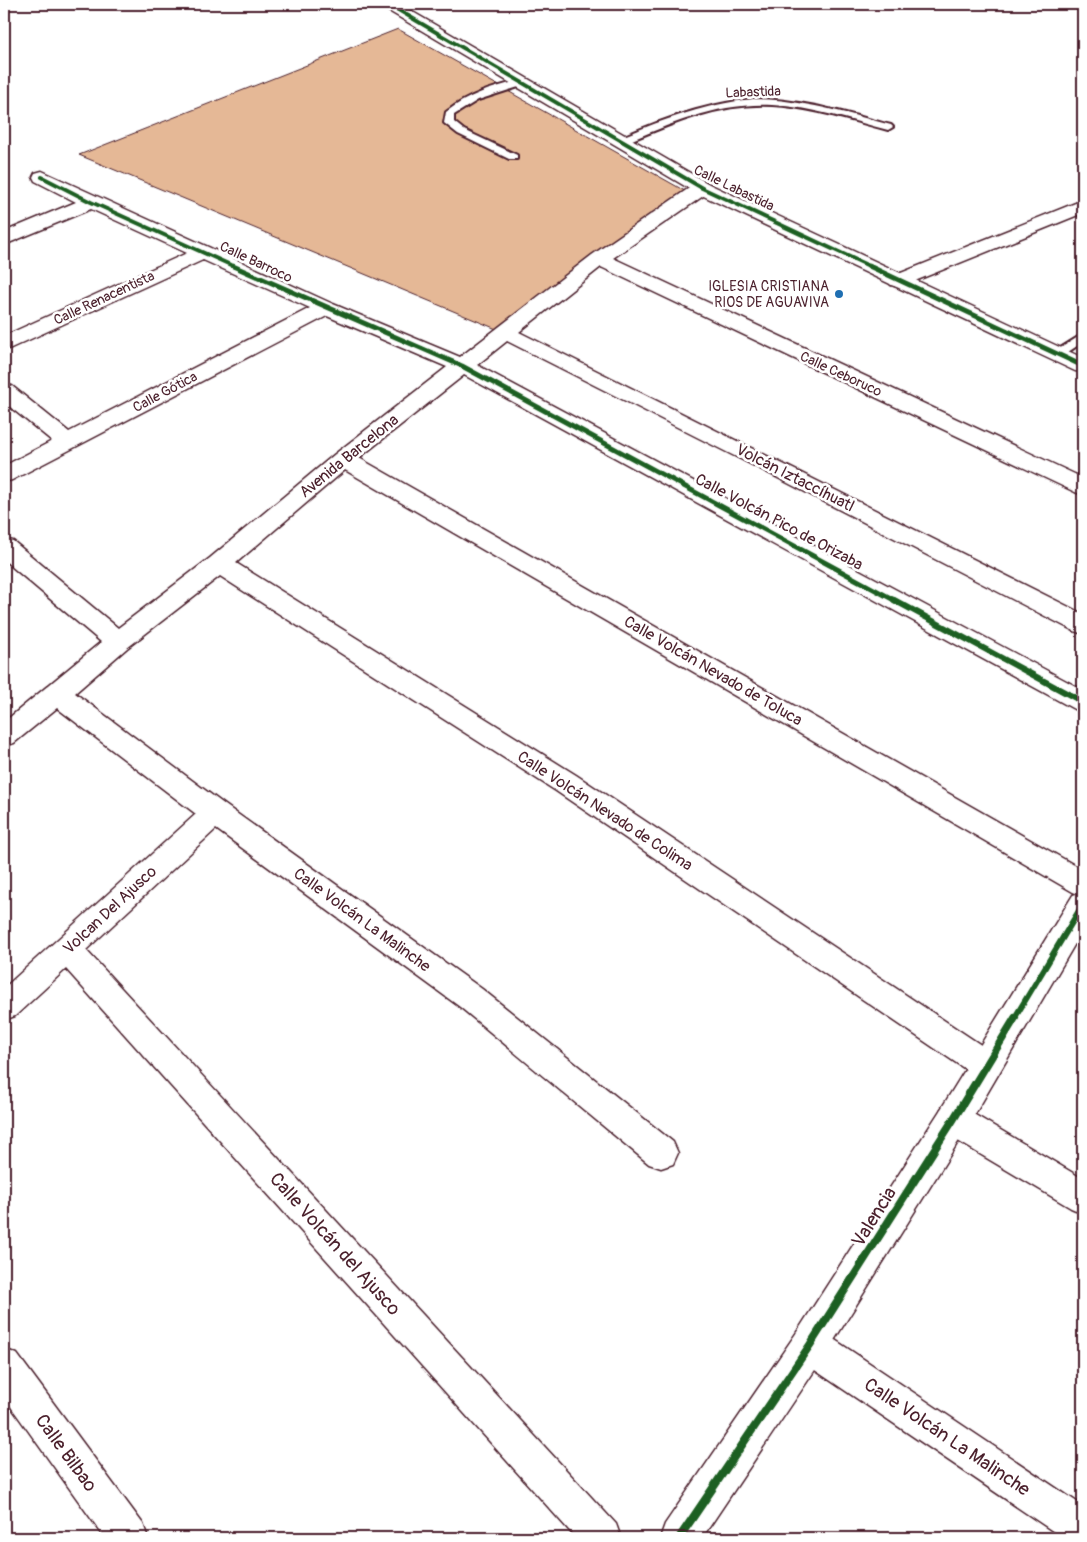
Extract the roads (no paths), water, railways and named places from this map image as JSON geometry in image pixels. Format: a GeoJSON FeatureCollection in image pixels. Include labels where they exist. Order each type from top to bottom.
{"type":"FeatureCollection","features":[{"type":"Feature","properties":{"kind":"street","name":"Calle Labastida"},"geometry":{"type":"LineString","coordinates":[[388,4],[702,188],[1083,366]]}},
{"type":"Feature","properties":{"kind":"street","name":"Calle Barroco"},"geometry":{"type":"LineString","coordinates":[[42,177],[91,202],[326,308],[462,366]]}},
{"type":"Feature","properties":{"kind":"street","name":"Avenida Barcelona"},"geometry":{"type":"LineString","coordinates":[[4,736],[118,642],[219,564],[343,459],[599,259],[702,188]]}},
{"type":"Feature","properties":{"kind":"street"},"geometry":{"type":"LineString","coordinates":[[4,239],[91,202]]}},
{"type":"Feature","properties":{"kind":"street"},"geometry":{"type":"LineString","coordinates":[[898,281],[1083,206]]}},
{"type":"Feature","properties":{"kind":"street","name":"Calle Renacentista"},"geometry":{"type":"LineString","coordinates":[[4,344],[205,252]]}},
{"type":"Feature","properties":{"kind":"street","name":"Calle Ceboruco"},"geometry":{"type":"LineString","coordinates":[[599,259],[1083,487]]}},
{"type":"Feature","properties":{"kind":"street","name":"Calle Gótica"},"geometry":{"type":"LineString","coordinates":[[4,475],[69,443],[326,308]]}},
{"type":"Feature","properties":{"kind":"street","name":"Volcán Iztaccíhuatl"},"geometry":{"type":"LineString","coordinates":[[506,333],[799,479],[1083,625]]}},
{"type":"Feature","properties":{"kind":"street","name":"Calle Volcán Pico de Orizaba"},"geometry":{"type":"LineString","coordinates":[[462,366],[1083,702]]}},
{"type":"Feature","properties":{"kind":"street"},"geometry":{"type":"LineString","coordinates":[[4,391],[69,443]]}},
{"type":"Feature","properties":{"kind":"street","name":"Calle Volcán Nevado de Toluca"},"geometry":{"type":"LineString","coordinates":[[343,459],[1083,884]]}},
{"type":"Feature","properties":{"kind":"street"},"geometry":{"type":"LineString","coordinates":[[4,546],[118,642]]}},
{"type":"Feature","properties":{"kind":"street","name":"Calle Volcán Nevado de Colima"},"geometry":{"type":"LineString","coordinates":[[219,564],[566,784],[986,1065]]}},
{"type":"Feature","properties":{"kind":"street","name":"Calle Volcán La Malinche"},"geometry":{"type":"LineString","coordinates":[[57,694],[215,813],[471,998],[661,1153]]}},
{"type":"Feature","properties":{"kind":"street","name":"Volcan Del Ajusco"},"geometry":{"type":"LineString","coordinates":[[4,1007],[215,813]]}},
{"type":"Feature","properties":{"kind":"street","name":"Valencia"},"geometry":{"type":"LineString","coordinates":[[679,1538],[810,1345],[986,1065],[1079,922]]}},
{"type":"Feature","properties":{"kind":"street","name":"Calle Volcán del Ajusco"},"geometry":{"type":"LineString","coordinates":[[67,950],[602,1538]]}},
{"type":"Feature","properties":{"kind":"street"},"geometry":{"type":"LineString","coordinates":[[953,1120],[1083,1197]]}},
{"type":"Feature","properties":{"kind":"street","name":"Calle Volcán La Malinche"},"geometry":{"type":"LineString","coordinates":[[810,1345],[1083,1529]]}},
{"type":"Feature","properties":{"kind":"street","name":"Calle Bilbao"},"geometry":{"type":"LineString","coordinates":[[4,1367],[129,1538]]}},
{"type":"Feature","properties":{"kind":"lane"},"geometry":{"type":"LineString","coordinates":[[513,157],[461,132],[449,123],[450,114],[461,104],[480,94],[522,83]]}},
{"type":"Feature","properties":{"kind":"lane","name":"Labastida"},"geometry":{"type":"LineString","coordinates":[[622,141],[660,125],[705,110],[739,104],[772,102],[820,110],[888,128]]}},
{"type":"Feature","properties":{"kind":"lane"},"geometry":{"type":"LineString","coordinates":[[1058,354],[1083,337]]}},
{"type":"Feature","properties":{"kind":"place","name":"IGLESIA CRISTIANA RIOS DE AGUAVIVA"},"geometry":{"type":"Point","coordinates":[839,294]}}]}
